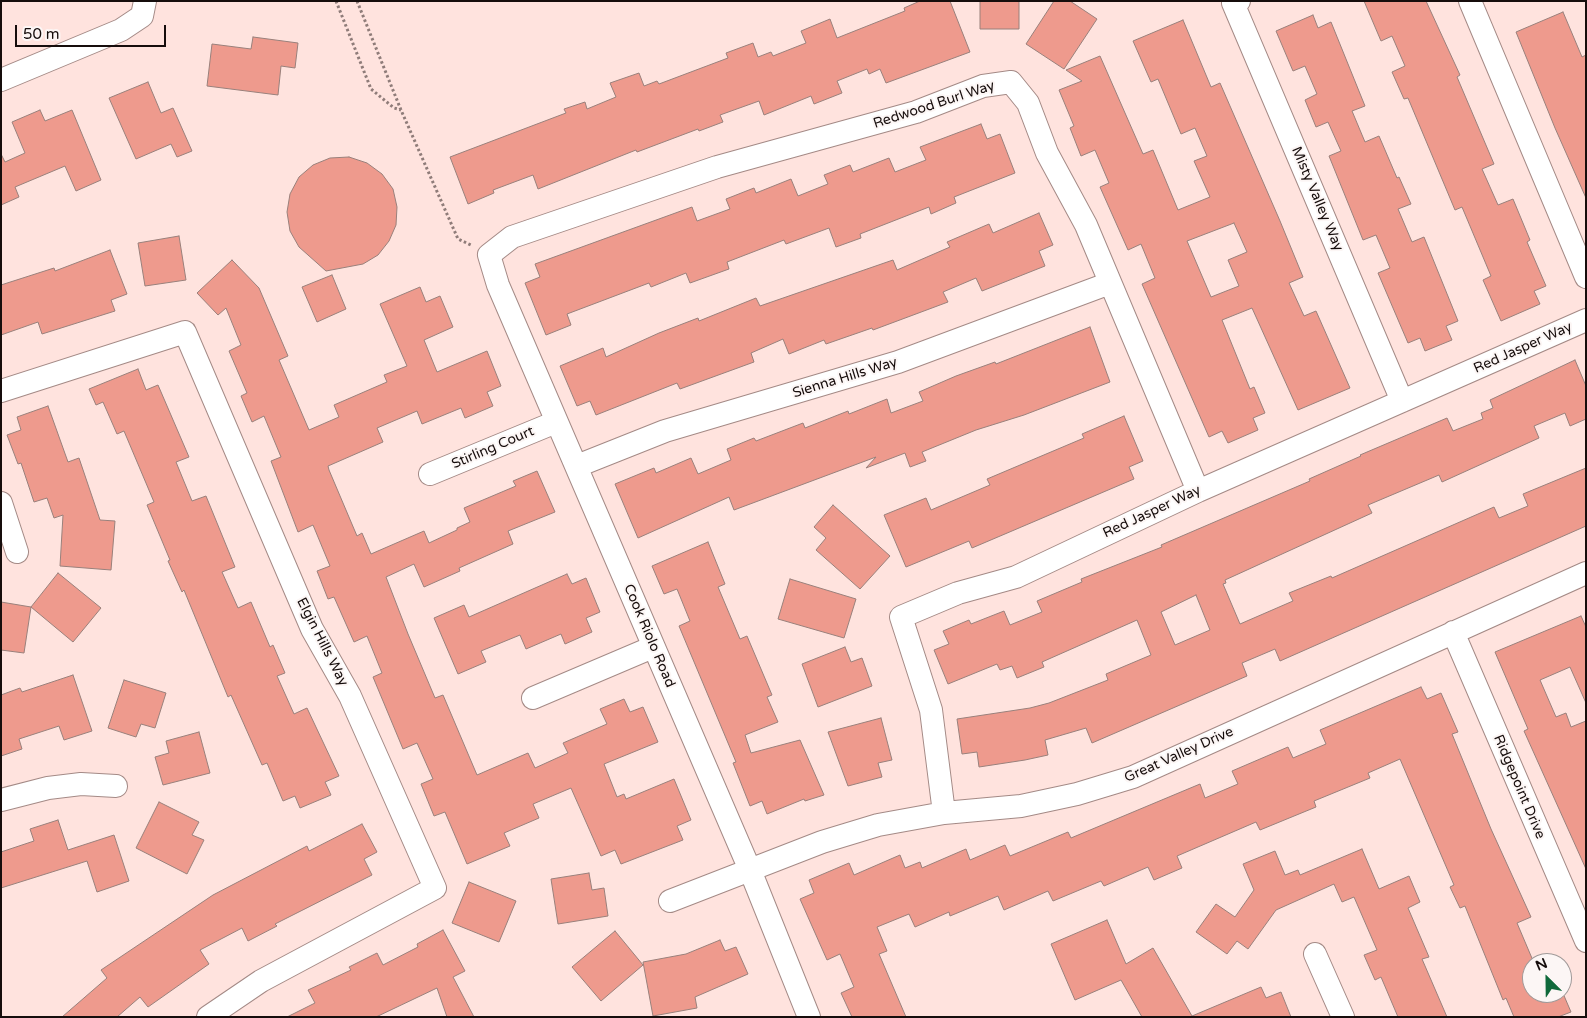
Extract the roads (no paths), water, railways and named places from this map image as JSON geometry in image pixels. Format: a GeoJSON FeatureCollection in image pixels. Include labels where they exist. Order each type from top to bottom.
{"type":"FeatureCollection","features":[{"type":"Feature","properties":{"kind":"street"},"geometry":{"type":"LineString","coordinates":[[1,80],[122,30],[142,16],[145,1]]}},
{"type":"Feature","properties":{"kind":"street","name":"Misty Valley Way"},"geometry":{"type":"LineString","coordinates":[[1239,1],[1233,3],[1402,401]]}},
{"type":"Feature","properties":{"kind":"street"},"geometry":{"type":"LineString","coordinates":[[1470,1],[1586,276]]}},
{"type":"Feature","properties":{"kind":"street","name":"Redwood Burl Way"},"geometry":{"type":"LineString","coordinates":[[489,254],[512,237],[717,168],[916,112],[983,86],[1011,82],[1028,103],[1048,153],[1086,225],[1198,491]]}},
{"type":"Feature","properties":{"kind":"street","name":"Cook Riolo Road"},"geometry":{"type":"LineString","coordinates":[[489,254],[498,285],[750,870],[810,1017]]}},
{"type":"Feature","properties":{"kind":"street","name":"Sienna Hills Way"},"geometry":{"type":"LineString","coordinates":[[577,466],[665,431],[898,362],[1110,283]]}},
{"type":"Feature","properties":{"kind":"street","name":"Red Jasper Way"},"geometry":{"type":"LineString","coordinates":[[944,814],[931,710],[902,617],[958,593],[1016,576],[1198,491],[1586,320]]}},
{"type":"Feature","properties":{"kind":"street","name":"Elgin Hills Way"},"geometry":{"type":"LineString","coordinates":[[1,391],[185,332],[312,629],[350,696],[435,888],[261,981],[208,1017]]}},
{"type":"Feature","properties":{"kind":"street","name":"Stirling Court"},"geometry":{"type":"LineString","coordinates":[[430,474],[556,422]]}},
{"type":"Feature","properties":{"kind":"street"},"geometry":{"type":"LineString","coordinates":[[1,503],[17,552]]}},
{"type":"Feature","properties":{"kind":"street","name":"Great Valley Drive"},"geometry":{"type":"LineString","coordinates":[[670,901],[822,842],[878,826],[944,814],[1021,806],[1077,794],[1132,777],[1586,573]]}},
{"type":"Feature","properties":{"kind":"street","name":"Ridgepoint Drive"},"geometry":{"type":"LineString","coordinates":[[1453,632],[1586,941]]}},
{"type":"Feature","properties":{"kind":"street"},"geometry":{"type":"LineString","coordinates":[[533,698],[653,648]]}},
{"type":"Feature","properties":{"kind":"street"},"geometry":{"type":"LineString","coordinates":[[1,800],[48,788],[81,784],[116,786]]}},
{"type":"Feature","properties":{"kind":"street"},"geometry":{"type":"LineString","coordinates":[[1315,954],[1343,1017]]}}]}
